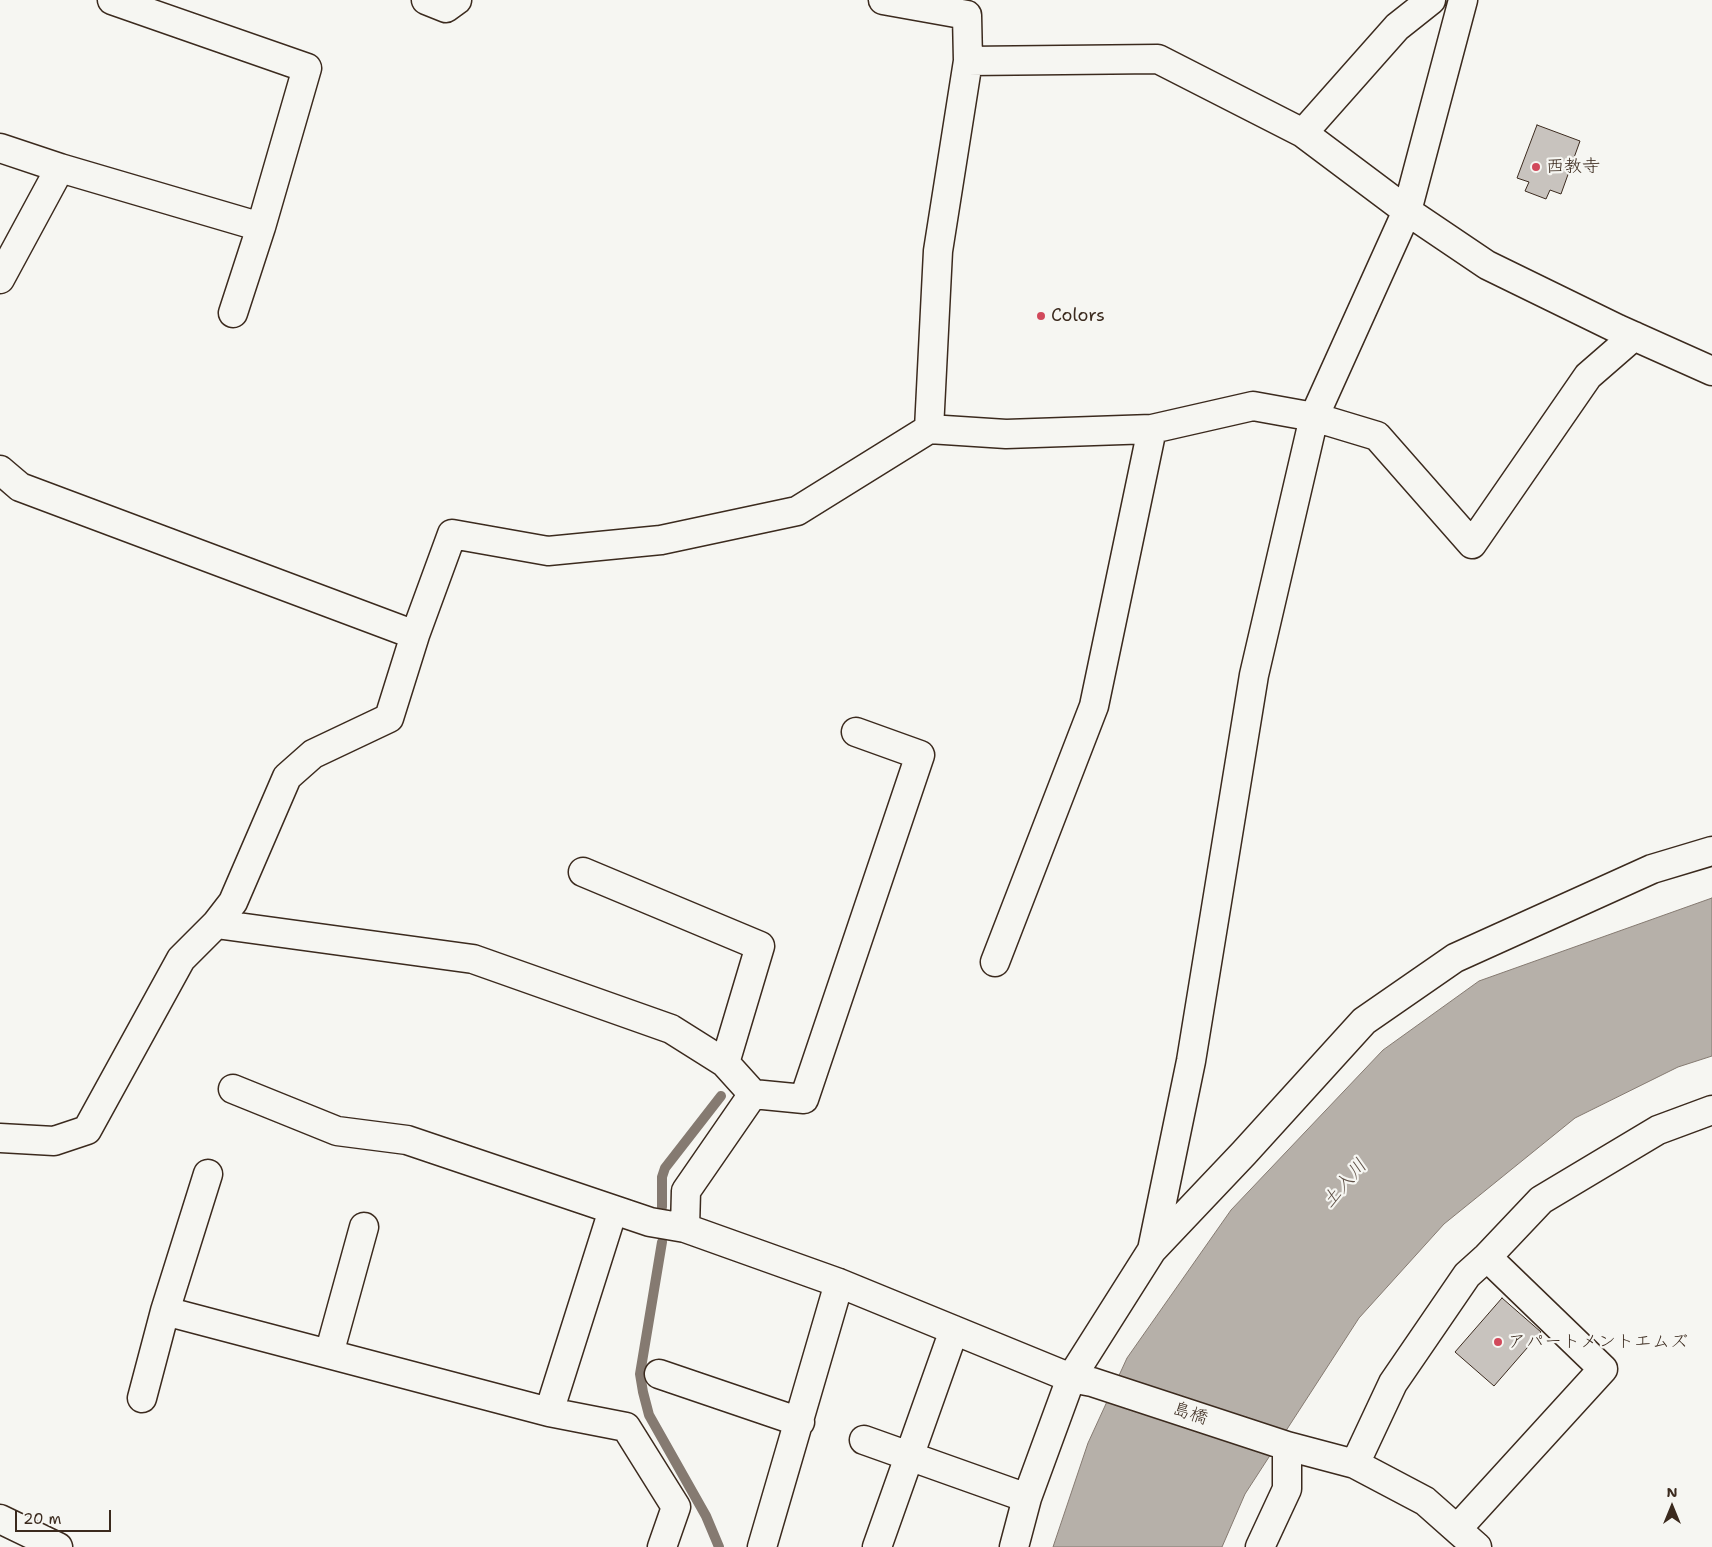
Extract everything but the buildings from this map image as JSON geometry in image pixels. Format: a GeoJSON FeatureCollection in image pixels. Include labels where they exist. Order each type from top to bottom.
{"type":"FeatureCollection","features":[{"type":"Feature","properties":{"kind":"street"},"geometry":{"type":"LineString","coordinates":[[112,0],[307,68],[261,227],[233,313]]}},
{"type":"Feature","properties":{"kind":"street"},"geometry":{"type":"LineString","coordinates":[[426,0],[446,8],[457,0]]}},
{"type":"Feature","properties":{"kind":"street"},"geometry":{"type":"LineString","coordinates":[[884,0],[967,15],[968,61],[938,251],[929,429]]}},
{"type":"Feature","properties":{"kind":"street"},"geometry":{"type":"LineString","coordinates":[[1302,133],[1396,27],[1431,0]]}},
{"type":"Feature","properties":{"kind":"street"},"geometry":{"type":"LineString","coordinates":[[1152,1250],[1191,1061],[1254,675],[1314,416],[1407,211],[1464,0]]}},
{"type":"Feature","properties":{"kind":"street"},"geometry":{"type":"LineString","coordinates":[[968,61],[1158,60],[1302,133],[1407,211],[1487,265],[1634,336],[1712,371]]}},
{"type":"Feature","properties":{"kind":"street"},"geometry":{"type":"LineString","coordinates":[[0,148],[60,168],[261,227]]}},
{"type":"Feature","properties":{"kind":"street"},"geometry":{"type":"LineString","coordinates":[[0,279],[60,168]]}},
{"type":"Feature","properties":{"kind":"street"},"geometry":{"type":"LineString","coordinates":[[0,1138],[54,1141],[87,1130],[181,959],[216,924],[233,902],[287,777],[313,754],[389,718],[415,635],[452,534],[548,552],[661,540],[797,510],[929,429],[1006,434],[1152,429],[1253,406],[1314,416],[1377,436],[1472,544],[1588,376],[1634,336]]}},
{"type":"Feature","properties":{"kind":"street"},"geometry":{"type":"LineString","coordinates":[[995,962],[1094,706],[1152,429]]}},
{"type":"Feature","properties":{"kind":"street"},"geometry":{"type":"LineString","coordinates":[[0,470],[20,487],[415,635]]}},
{"type":"Feature","properties":{"kind":"street"},"geometry":{"type":"LineString","coordinates":[[216,924],[473,959],[671,1028],[725,1063],[753,1094],[804,1099],[920,755],[856,732]]}},
{"type":"Feature","properties":{"kind":"street"},"geometry":{"type":"LineString","coordinates":[[1014,1547],[1027,1498],[1082,1380],[1152,1250],[1244,1153],[1364,1021],[1455,958],[1652,869],[1712,851]]}},
{"type":"Feature","properties":{"kind":"street"},"geometry":{"type":"LineString","coordinates":[[583,872],[760,946],[725,1063]]}},
{"type":"Feature","properties":{"kind":"street","name":"島橋"},"geometry":{"type":"LineString","coordinates":[[233,1089],[337,1131],[407,1140],[650,1222],[685,1228],[839,1282],[954,1330],[1082,1380],[1287,1446],[1355,1464],[1425,1501],[1477,1547]]}},
{"type":"Feature","properties":{"kind":"street"},"geometry":{"type":"LineString","coordinates":[[685,1228],[686,1191],[753,1094]]}},
{"type":"Feature","properties":{"kind":"street"},"geometry":{"type":"LineString","coordinates":[[1355,1464],[1392,1383],[1467,1275],[1487,1257],[1541,1200],[1658,1130],[1712,1110]]}},
{"type":"Feature","properties":{"kind":"street"},"geometry":{"type":"LineString","coordinates":[[142,1398],[165,1311],[208,1174]]}},
{"type":"Feature","properties":{"kind":"street"},"geometry":{"type":"LineString","coordinates":[[549,1412],[613,1210]]}},
{"type":"Feature","properties":{"kind":"street"},"geometry":{"type":"LineString","coordinates":[[329,1354],[364,1227]]}},
{"type":"Feature","properties":{"kind":"street"},"geometry":{"type":"LineString","coordinates":[[1457,1529],[1602,1369],[1487,1257]]}},
{"type":"Feature","properties":{"kind":"street"},"geometry":{"type":"LineString","coordinates":[[762,1547],[800,1422],[839,1282]]}},
{"type":"Feature","properties":{"kind":"street"},"geometry":{"type":"LineString","coordinates":[[165,1311],[549,1412],[626,1427],[676,1507],[662,1547]]}},
{"type":"Feature","properties":{"kind":"street"},"geometry":{"type":"LineString","coordinates":[[877,1547],[954,1330]]}},
{"type":"Feature","properties":{"kind":"street"},"geometry":{"type":"LineString","coordinates":[[659,1374],[800,1422]]}},
{"type":"Feature","properties":{"kind":"street"},"geometry":{"type":"LineString","coordinates":[[864,1440],[1027,1498]]}},
{"type":"Feature","properties":{"kind":"street"},"geometry":{"type":"LineString","coordinates":[[1260,1547],[1287,1489],[1287,1446]]}},
{"type":"Feature","properties":{"kind":"street"},"geometry":{"type":"LineString","coordinates":[[0,1519],[58,1547]]}},
{"type":"Feature","properties":{"kind":"water","name":"土入川"},"geometry":{"type":"Polygon","coordinates":[[[1712,898],[1712,1056],[1678,1067],[1575,1118],[1444,1224],[1359,1318],[1245,1494],[1222,1547],[1053,1547],[1088,1443],[1127,1358],[1231,1210],[1383,1050],[1479,981],[1712,898]]]}},
{"type":"Feature","properties":{"kind":"waterway"},"geometry":{"type":"LineString","coordinates":[[662,1207],[662,1177],[665,1168],[721,1096]]}},
{"type":"Feature","properties":{"kind":"waterway"},"geometry":{"type":"LineString","coordinates":[[662,1242],[640,1374],[643,1392],[649,1415],[706,1516],[719,1547]]}},
{"type":"Feature","properties":{"kind":"place","name":"西教寺"},"geometry":{"type":"Point","coordinates":[1536,167]}},
{"type":"Feature","properties":{"kind":"place","name":"Colors"},"geometry":{"type":"Point","coordinates":[1041,316]}},
{"type":"Feature","properties":{"kind":"place","name":"アパートメントエムズ"},"geometry":{"type":"Point","coordinates":[1498,1342]}}]}
